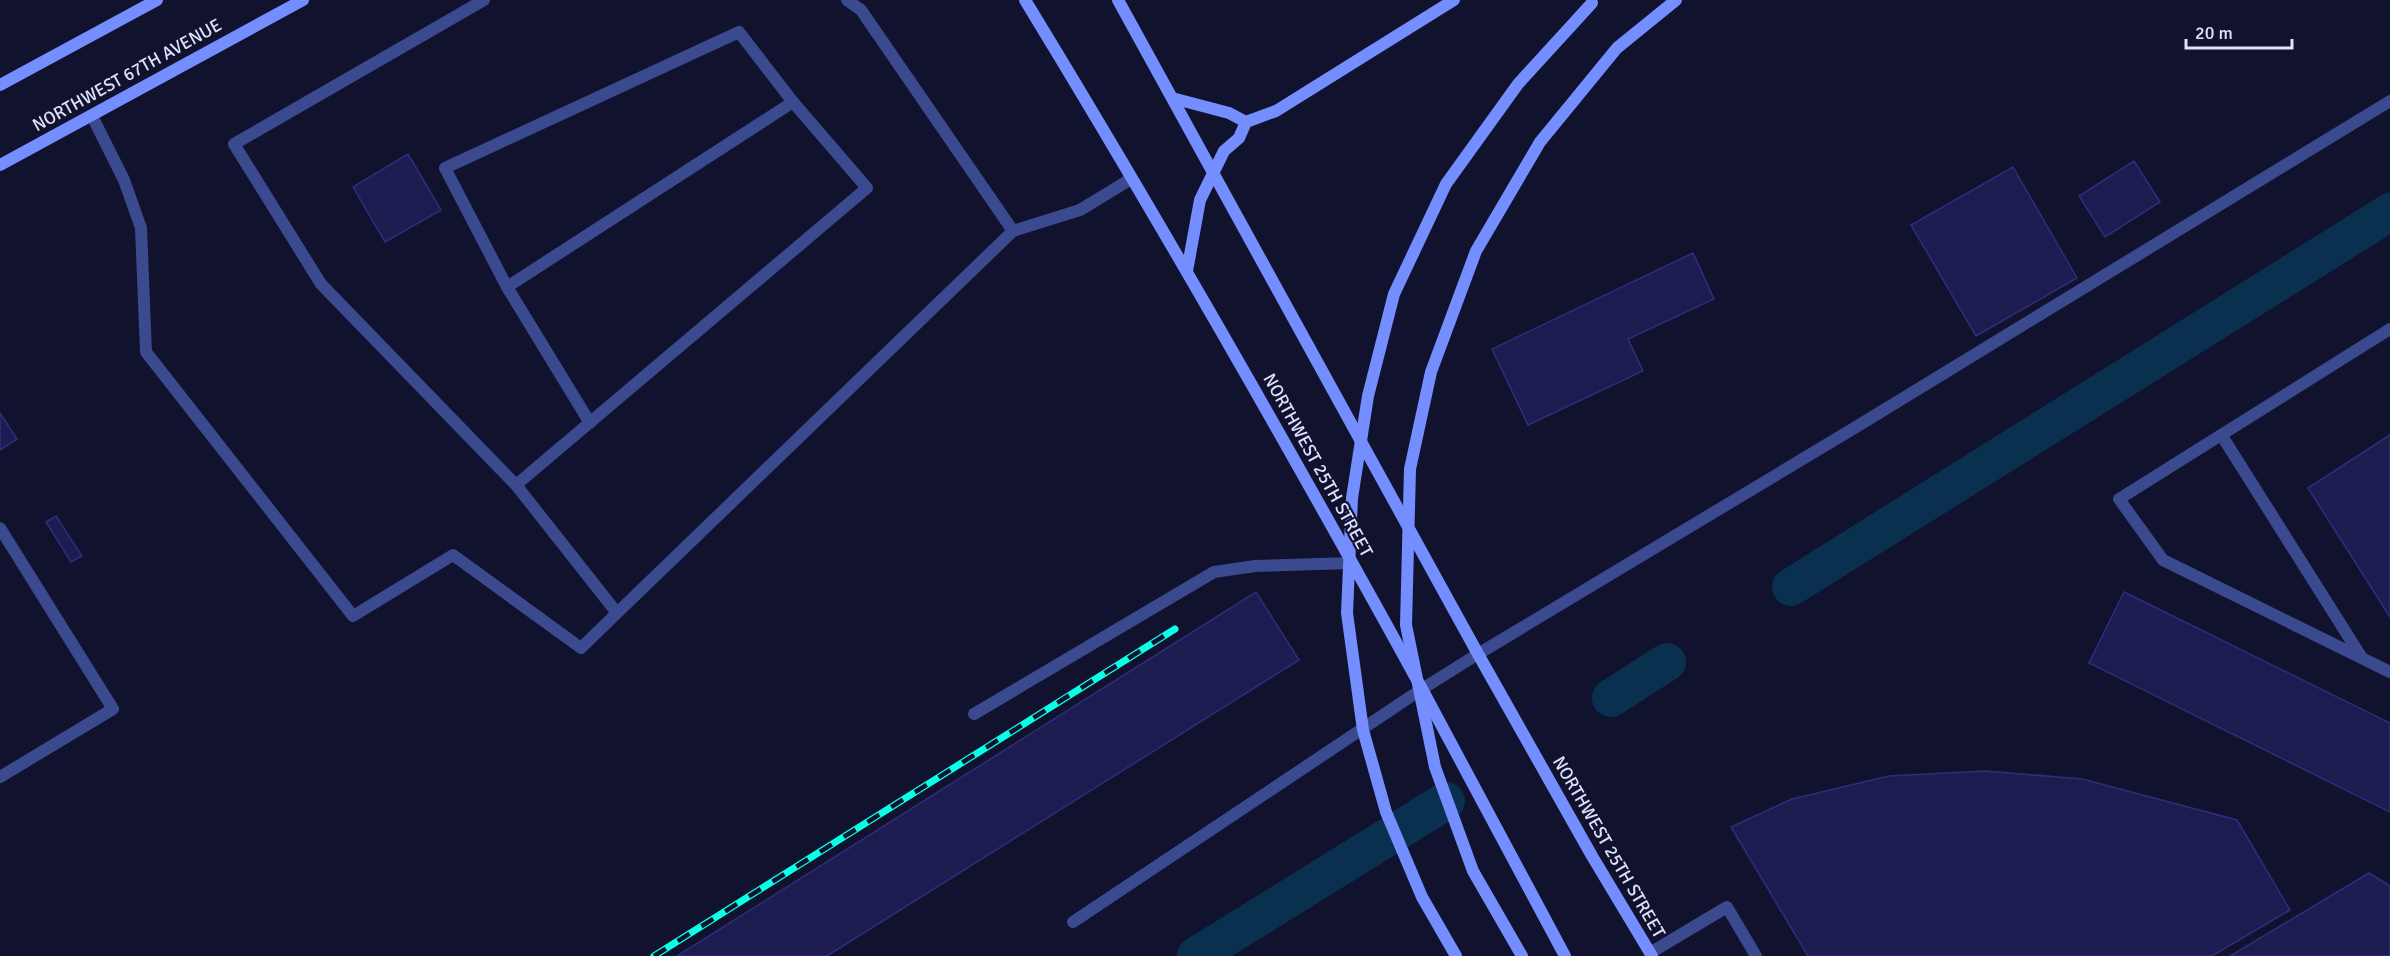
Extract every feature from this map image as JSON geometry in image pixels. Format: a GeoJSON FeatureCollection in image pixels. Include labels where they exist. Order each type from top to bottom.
{"type":"FeatureCollection","features":[{"type":"Feature","properties":{"kind":"street"},"geometry":{"type":"LineString","coordinates":[[0,85],[157,0]]}},
{"type":"Feature","properties":{"kind":"street","name":"NORTHWEST 67TH AVENUE"},"geometry":{"type":"LineString","coordinates":[[0,165],[303,0]]}},
{"type":"Feature","properties":{"kind":"street"},"geometry":{"type":"LineString","coordinates":[[484,0],[234,144],[321,284],[516,485],[617,613]]}},
{"type":"Feature","properties":{"kind":"street"},"geometry":{"type":"LineString","coordinates":[[847,0],[861,9],[1013,231]]}},
{"type":"Feature","properties":{"kind":"street","name":"NORTHWEST 25TH STREET"},"geometry":{"type":"LineString","coordinates":[[1025,0],[1266,408],[1422,689],[1565,956]]}},
{"type":"Feature","properties":{"kind":"street","name":"NORTHWEST 25TH STREET"},"geometry":{"type":"LineString","coordinates":[[1118,0],[1478,654],[1592,856],[1651,954]]}},
{"type":"Feature","properties":{"kind":"street"},"geometry":{"type":"LineString","coordinates":[[1187,271],[1200,200],[1224,151],[1239,138],[1246,122],[1276,111],[1454,0]]}},
{"type":"Feature","properties":{"kind":"street"},"geometry":{"type":"LineString","coordinates":[[1522,956],[1473,871],[1435,767],[1407,624],[1410,469],[1431,372],[1476,251],[1540,142],[1617,48],[1676,0]]}},
{"type":"Feature","properties":{"kind":"street"},"geometry":{"type":"LineString","coordinates":[[1456,956],[1422,897],[1386,813],[1363,730],[1347,613],[1352,498],[1368,396],[1394,294],[1446,184],[1518,84],[1594,2]]}},
{"type":"Feature","properties":{"kind":"street"},"geometry":{"type":"LineString","coordinates":[[516,485],[590,423],[867,188],[793,102],[739,32],[445,168],[507,287],[590,423]]}},
{"type":"Feature","properties":{"kind":"street"},"geometry":{"type":"LineString","coordinates":[[1172,98],[1229,113],[1246,122]]}},
{"type":"Feature","properties":{"kind":"street"},"geometry":{"type":"LineString","coordinates":[[1073,922],[1478,654],[1856,427],[2390,101]]}},
{"type":"Feature","properties":{"kind":"street"},"geometry":{"type":"LineString","coordinates":[[507,287],[793,102]]}},
{"type":"Feature","properties":{"kind":"street"},"geometry":{"type":"LineString","coordinates":[[92,116],[124,180],[141,228],[146,352],[353,616],[453,555],[581,648],[1013,231],[1080,210],[1131,179]]}},
{"type":"Feature","properties":{"kind":"street"},"geometry":{"type":"LineString","coordinates":[[2390,329],[2119,500],[2163,560],[2390,672]]}},
{"type":"Feature","properties":{"kind":"street"},"geometry":{"type":"LineString","coordinates":[[2222,436],[2362,659]]}},
{"type":"Feature","properties":{"kind":"street"},"geometry":{"type":"LineString","coordinates":[[0,528],[113,709],[0,777]]}},
{"type":"Feature","properties":{"kind":"street"},"geometry":{"type":"LineString","coordinates":[[974,714],[1214,572],[1255,566],[1351,563]]}},
{"type":"Feature","properties":{"kind":"street"},"geometry":{"type":"LineString","coordinates":[[1651,954],[1727,907],[1756,956]]}},
{"type":"Feature","properties":{"kind":"building"},"geometry":{"type":"Polygon","coordinates":[[[408,154],[441,210],[385,242],[353,187],[408,154]]]}},
{"type":"Feature","properties":{"kind":"building"},"geometry":{"type":"Polygon","coordinates":[[[2134,161],[2160,202],[2105,237],[2079,196],[2134,161]]]}},
{"type":"Feature","properties":{"kind":"building"},"geometry":{"type":"Polygon","coordinates":[[[2013,167],[2077,278],[1976,336],[1911,225],[2013,167]]]}},
{"type":"Feature","properties":{"kind":"building"},"geometry":{"type":"Polygon","coordinates":[[[1693,253],[1714,299],[1628,339],[1643,371],[1528,425],[1492,349],[1693,253]]]}},
{"type":"Feature","properties":{"kind":"building"},"geometry":{"type":"Polygon","coordinates":[[[0,413],[17,439],[0,450],[0,413]]]}},
{"type":"Feature","properties":{"kind":"building"},"geometry":{"type":"Polygon","coordinates":[[[2390,435],[2390,617],[2308,488],[2390,435]]]}},
{"type":"Feature","properties":{"kind":"building"},"geometry":{"type":"Polygon","coordinates":[[[56,516],[82,556],[71,562],[46,522],[56,516]]]}},
{"type":"Feature","properties":{"kind":"building"},"geometry":{"type":"Polygon","coordinates":[[[1256,592],[1299,660],[827,956],[677,956],[1256,592]]]}},
{"type":"Feature","properties":{"kind":"building"},"geometry":{"type":"Polygon","coordinates":[[[2124,592],[2390,723],[2390,812],[2089,663],[2124,592]]]}},
{"type":"Feature","properties":{"kind":"building"},"geometry":{"type":"Polygon","coordinates":[[[1985,771],[2082,779],[2237,820],[2290,910],[2212,956],[1808,956],[1731,827],[1792,799],[1889,776],[1985,771]]]}},
{"type":"Feature","properties":{"kind":"building"},"geometry":{"type":"Polygon","coordinates":[[[2369,873],[2390,886],[2390,956],[2230,956],[2369,873]]]}},
{"type":"Feature","properties":{"kind":"waterway"},"geometry":{"type":"LineString","coordinates":[[1791,587],[2390,212]]}},
{"type":"Feature","properties":{"kind":"waterway"},"geometry":{"type":"LineString","coordinates":[[1611,698],[1667,662]]}},
{"type":"Feature","properties":{"kind":"waterway"},"geometry":{"type":"LineString","coordinates":[[1196,956],[1446,801]]}},
{"type":"Feature","properties":{"kind":"railway"},"geometry":{"type":"LineString","coordinates":[[654,956],[1175,629]]}}]}
